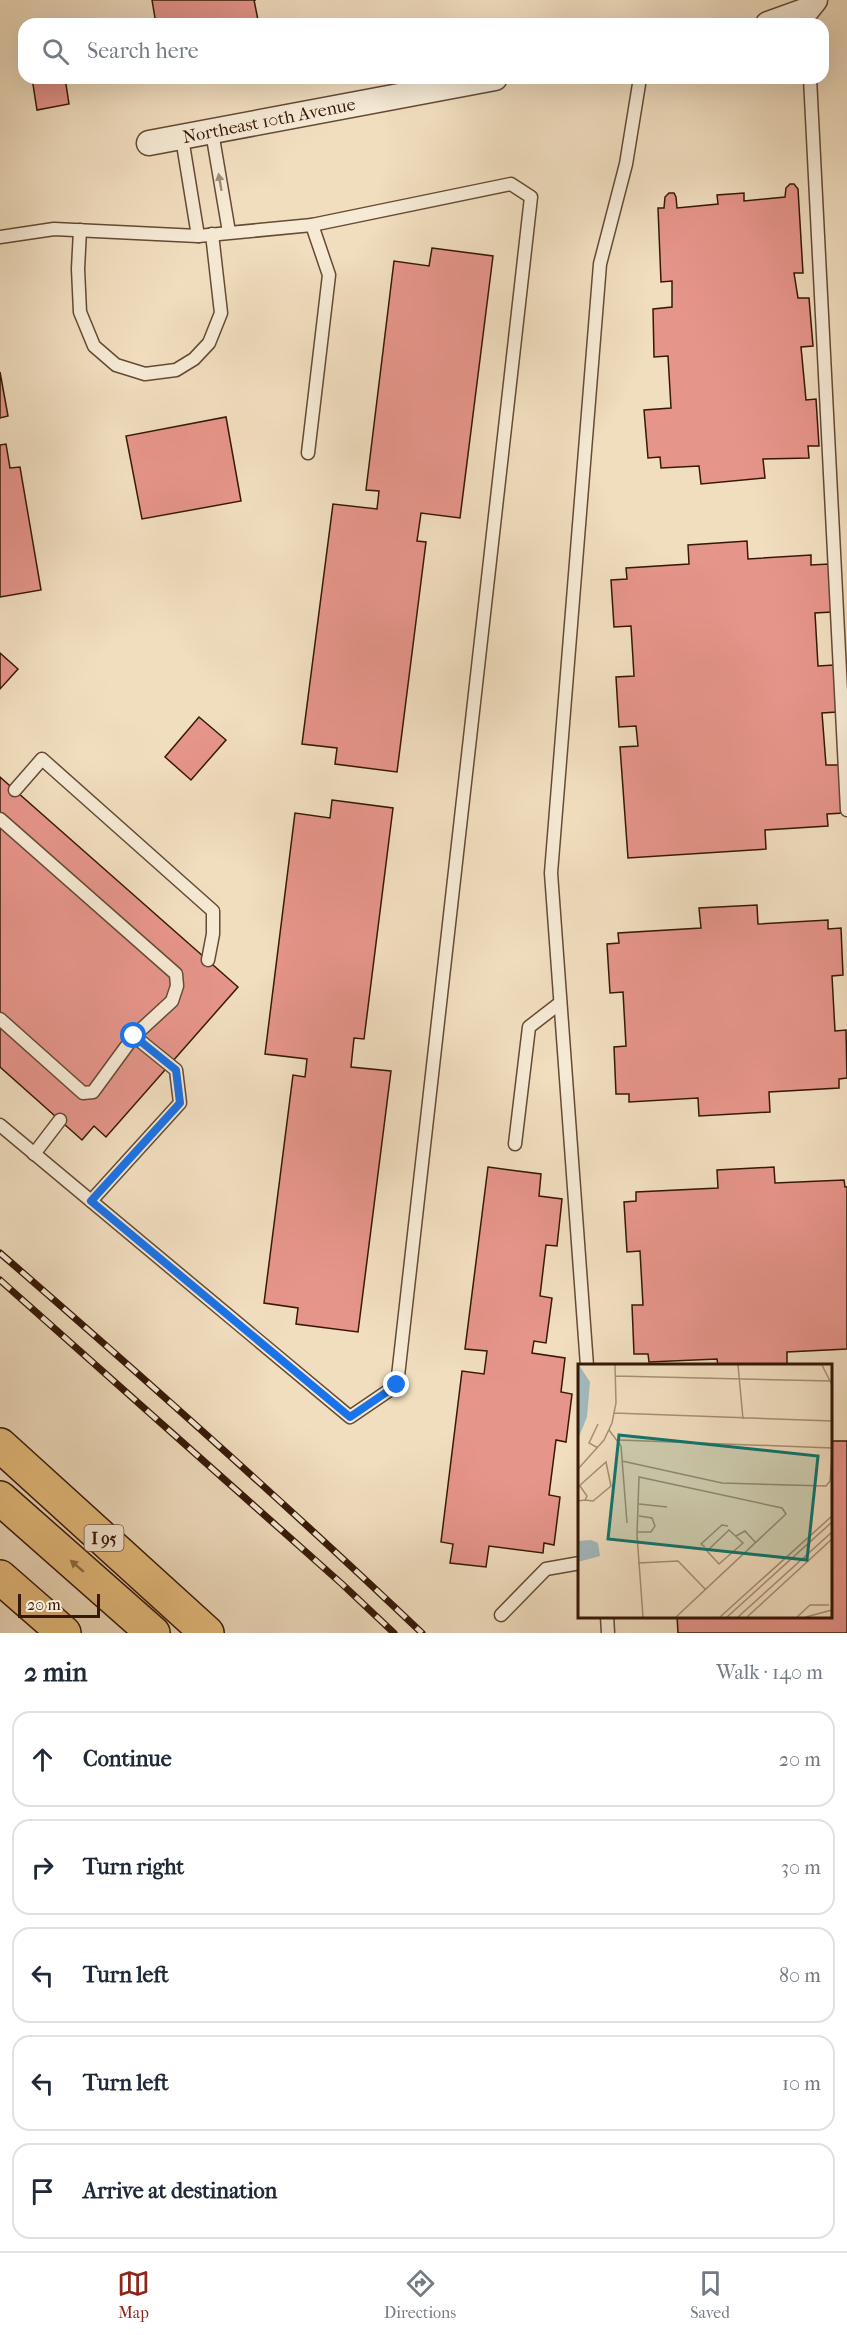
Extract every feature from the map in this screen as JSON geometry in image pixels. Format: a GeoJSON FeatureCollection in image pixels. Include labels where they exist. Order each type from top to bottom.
{"type":"FeatureCollection","features":[{"type":"Feature","properties":{"kind":"highway","name":"I 95"},"geometry":{"type":"LineString","coordinates":[[0,1445],[207,1633]]}},
{"type":"Feature","properties":{"kind":"highway"},"geometry":{"type":"LineString","coordinates":[[0,1464],[199,1633]]}},
{"type":"Feature","properties":{"kind":"highway"},"geometry":{"type":"LineString","coordinates":[[0,1498],[153,1633]]}},
{"type":"Feature","properties":{"kind":"highway"},"geometry":{"type":"LineString","coordinates":[[0,1577],[64,1633]]}},
{"type":"Feature","properties":{"kind":"street"},"geometry":{"type":"LineString","coordinates":[[787,18],[810,11]]}},
{"type":"Feature","properties":{"kind":"street","name":"Northeast 10th Avenue"},"geometry":{"type":"LineString","coordinates":[[149,143],[464,84]]}},
{"type":"Feature","properties":{"kind":"lane"},"geometry":{"type":"LineString","coordinates":[[587,1364],[550,873],[600,264],[626,164],[638,84]]}},
{"type":"Feature","properties":{"kind":"lane"},"geometry":{"type":"LineString","coordinates":[[810,84],[847,810]]}},
{"type":"Feature","properties":{"kind":"lane"},"geometry":{"type":"LineString","coordinates":[[212,132],[229,232]]}},
{"type":"Feature","properties":{"kind":"lane"},"geometry":{"type":"LineString","coordinates":[[182,138],[198,236]]}},
{"type":"Feature","properties":{"kind":"lane"},"geometry":{"type":"LineString","coordinates":[[0,237],[54,229],[198,236],[312,225],[511,184],[531,197],[397,1385],[350,1417],[0,1125]]}},
{"type":"Feature","properties":{"kind":"lane"},"geometry":{"type":"LineString","coordinates":[[308,453],[329,275],[312,225]]}},
{"type":"Feature","properties":{"kind":"lane"},"geometry":{"type":"LineString","coordinates":[[80,230],[78,269],[80,312],[94,346],[116,365],[145,374],[176,370],[194,359],[209,343],[220,313],[212,234]]}},
{"type":"Feature","properties":{"kind":"lane"},"geometry":{"type":"LineString","coordinates":[[15,790],[42,759],[213,911],[213,934],[208,960]]}},
{"type":"Feature","properties":{"kind":"lane"},"geometry":{"type":"LineString","coordinates":[[0,819],[176,974],[177,986],[172,1001],[134,1036],[93,1092],[83,1093],[0,1019]]}},
{"type":"Feature","properties":{"kind":"lane"},"geometry":{"type":"LineString","coordinates":[[515,1144],[529,1028],[560,1003]]}},
{"type":"Feature","properties":{"kind":"lane"},"geometry":{"type":"LineString","coordinates":[[91,1201],[180,1103],[176,1070],[134,1036]]}},
{"type":"Feature","properties":{"kind":"lane"},"geometry":{"type":"LineString","coordinates":[[34,1154],[60,1120]]}},
{"type":"Feature","properties":{"kind":"lane"},"geometry":{"type":"LineString","coordinates":[[501,1615],[546,1569],[578,1563]]}},
{"type":"Feature","properties":{"kind":"building"},"geometry":{"type":"Polygon","coordinates":[[[152,0],[254,0],[258,18],[155,18],[152,0]]]}},
{"type":"Feature","properties":{"kind":"building"},"geometry":{"type":"Polygon","coordinates":[[[33,84],[66,84],[69,104],[37,110],[33,84]]]}},
{"type":"Feature","properties":{"kind":"building"},"geometry":{"type":"Polygon","coordinates":[[[794,184],[798,189],[803,273],[794,273],[798,298],[809,298],[813,346],[801,347],[806,400],[816,399],[819,446],[808,446],[809,458],[763,459],[765,478],[701,484],[699,466],[661,468],[660,457],[648,458],[644,410],[671,408],[668,356],[654,357],[653,309],[672,307],[672,281],[661,282],[658,208],[664,208],[665,197],[669,193],[674,193],[677,208],[718,204],[717,195],[744,193],[744,201],[785,197],[786,188],[794,184]]]}},
{"type":"Feature","properties":{"kind":"building"},"geometry":{"type":"Polygon","coordinates":[[[432,248],[493,256],[460,518],[421,513],[417,541],[426,542],[397,772],[335,764],[337,748],[302,744],[333,504],[377,509],[379,491],[366,490],[394,261],[429,266],[432,248]]]}},
{"type":"Feature","properties":{"kind":"building"},"geometry":{"type":"Polygon","coordinates":[[[0,372],[8,416],[0,418],[0,372]]]}},
{"type":"Feature","properties":{"kind":"building"},"geometry":{"type":"Polygon","coordinates":[[[226,417],[241,501],[142,519],[126,436],[226,417]]]}},
{"type":"Feature","properties":{"kind":"building"},"geometry":{"type":"Polygon","coordinates":[[[6,444],[10,468],[20,467],[41,590],[0,597],[0,445],[6,444]]]}},
{"type":"Feature","properties":{"kind":"building"},"geometry":{"type":"Polygon","coordinates":[[[747,541],[748,559],[811,555],[811,565],[829,564],[832,612],[815,613],[818,666],[834,665],[837,712],[822,713],[826,765],[841,765],[844,813],[827,814],[828,826],[765,830],[766,849],[628,858],[620,747],[638,746],[636,726],[619,727],[616,677],[634,676],[631,626],[614,627],[611,580],[627,579],[626,568],[689,564],[688,545],[747,541]]]}},
{"type":"Feature","properties":{"kind":"building"},"geometry":{"type":"Polygon","coordinates":[[[0,653],[18,669],[0,689],[0,653]]]}},
{"type":"Feature","properties":{"kind":"building"},"geometry":{"type":"Polygon","coordinates":[[[199,717],[226,740],[191,780],[165,757],[199,717]]]}},
{"type":"Feature","properties":{"kind":"building"},"geometry":{"type":"Polygon","coordinates":[[[0,777],[238,987],[106,1137],[94,1126],[82,1140],[0,1067],[0,777]]]}},
{"type":"Feature","properties":{"kind":"building"},"geometry":{"type":"Polygon","coordinates":[[[332,800],[393,808],[364,1039],[354,1038],[351,1067],[391,1071],[358,1332],[296,1324],[298,1308],[264,1303],[293,1075],[305,1077],[307,1059],[265,1054],[295,813],[330,818],[332,800]]]}},
{"type":"Feature","properties":{"kind":"building"},"geometry":{"type":"Polygon","coordinates":[[[757,905],[758,924],[828,920],[828,929],[841,928],[843,975],[832,976],[835,1031],[846,1030],[847,1078],[839,1079],[839,1088],[769,1092],[770,1112],[699,1116],[698,1098],[629,1102],[629,1094],[616,1094],[614,1047],[626,1046],[623,992],[610,993],[607,944],[619,943],[618,933],[701,928],[699,908],[757,905]]]}},
{"type":"Feature","properties":{"kind":"building"},"geometry":{"type":"Polygon","coordinates":[[[488,1167],[541,1174],[539,1196],[562,1199],[557,1246],[546,1245],[540,1296],[552,1298],[546,1343],[534,1341],[532,1353],[565,1358],[561,1392],[572,1394],[566,1442],[556,1440],[549,1495],[560,1497],[554,1545],[544,1543],[543,1553],[489,1546],[486,1567],[450,1563],[453,1544],[441,1542],[462,1371],[484,1374],[487,1351],[465,1349],[488,1167]]]}},
{"type":"Feature","properties":{"kind":"building"},"geometry":{"type":"Polygon","coordinates":[[[774,1167],[775,1183],[844,1180],[845,1187],[847,1187],[847,1349],[787,1352],[787,1364],[718,1364],[717,1359],[649,1362],[648,1354],[634,1354],[632,1305],[643,1305],[640,1251],[627,1252],[624,1202],[636,1201],[636,1192],[718,1188],[717,1170],[774,1167]]]}},
{"type":"Feature","properties":{"kind":"building"},"geometry":{"type":"Polygon","coordinates":[[[832,1441],[847,1441],[847,1633],[678,1633],[677,1618],[832,1618],[832,1441]]]}},
{"type":"Feature","properties":{"kind":"railway"},"geometry":{"type":"LineString","coordinates":[[0,1253],[213,1441],[422,1633]]}},
{"type":"Feature","properties":{"kind":"railway"},"geometry":{"type":"LineString","coordinates":[[0,1280],[394,1633]]}},
{"type":"Feature","properties":{"kind":"route"},"geometry":{"type":"LineString","coordinates":[[134,1036],[176,1070],[180,1103],[91,1201],[350,1417],[397,1385]]}}]}
